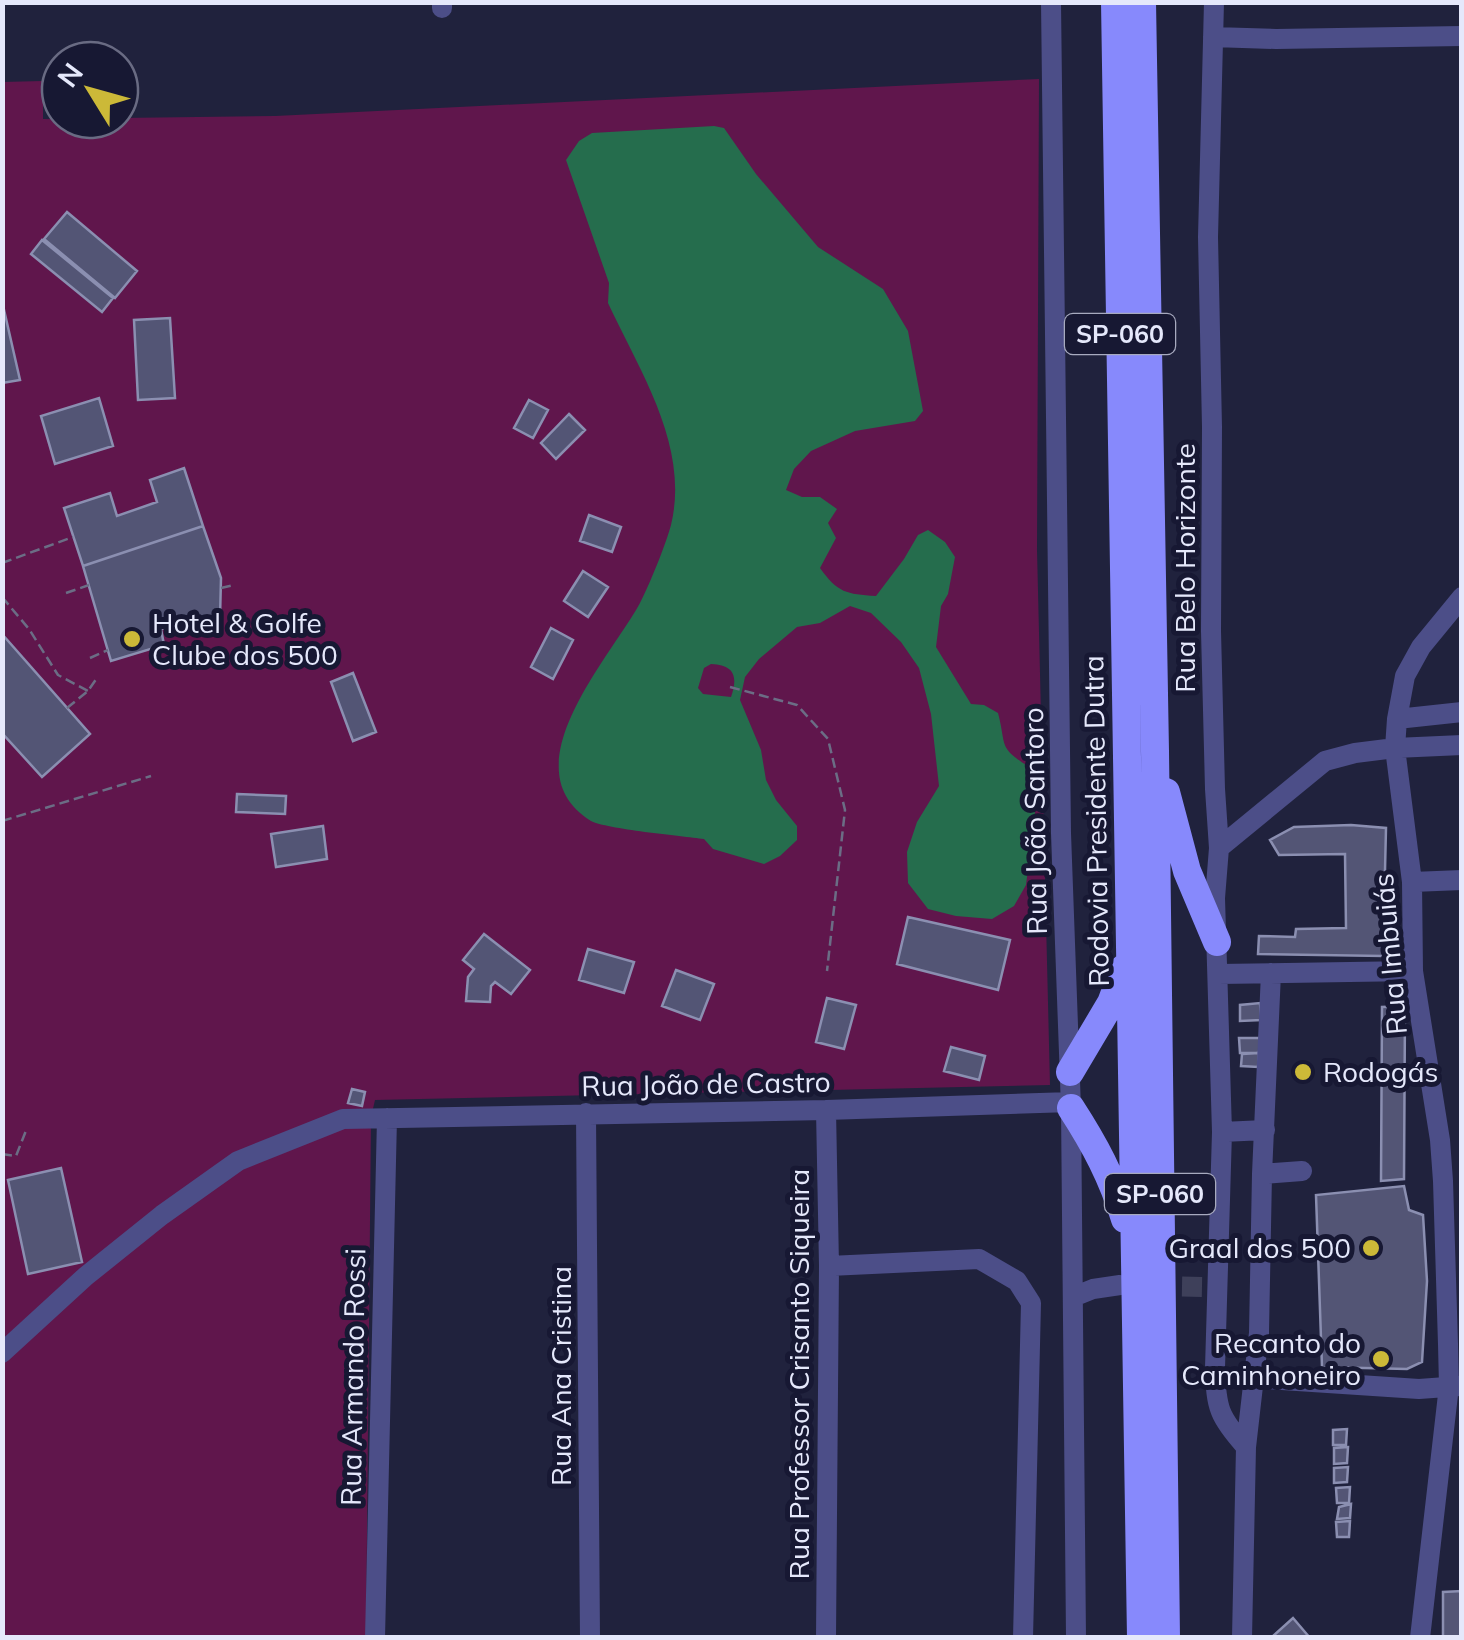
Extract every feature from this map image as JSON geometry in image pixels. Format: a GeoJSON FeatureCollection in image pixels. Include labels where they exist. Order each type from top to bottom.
{"type":"FeatureCollection","features":[{"type":"Feature","properties":{"kind":"highway","name":"Rodovia Presidente Dutra"},"geometry":{"type":"LineString","coordinates":[[1115,2],[1141,1638]]}},
{"type":"Feature","properties":{"kind":"highway","name":"SP-060"},"geometry":{"type":"LineString","coordinates":[[1142,2],[1166,1638]]}},
{"type":"Feature","properties":{"kind":"highway"},"geometry":{"type":"LineString","coordinates":[[1155,751],[1186,871],[1217,942]]}},
{"type":"Feature","properties":{"kind":"highway"},"geometry":{"type":"LineString","coordinates":[[1070,1072],[1110,1004],[1130,948]]}},
{"type":"Feature","properties":{"kind":"highway"},"geometry":{"type":"LineString","coordinates":[[1071,1106],[1101,1156],[1135,1249]]}},
{"type":"Feature","properties":{"kind":"street","name":"Rua João Santoro"},"geometry":{"type":"LineString","coordinates":[[1051,2],[1061,833],[1071,1106],[1076,1638]]}},
{"type":"Feature","properties":{"kind":"street","name":"Rua Belo Horizonte"},"geometry":{"type":"LineString","coordinates":[[1214,2],[1208,236],[1222,1132],[1214,1368],[1220,1412],[1228,1428],[1246,1447]]}},
{"type":"Feature","properties":{"kind":"street"},"geometry":{"type":"LineString","coordinates":[[1214,38],[1462,36]]}},
{"type":"Feature","properties":{"kind":"street","name":"Rua Imbuiás"},"geometry":{"type":"LineString","coordinates":[[1420,1638],[1455,1386],[1440,1140],[1413,970],[1412,882],[1396,719],[1405,676],[1421,647],[1462,596]]}},
{"type":"Feature","properties":{"kind":"street"},"geometry":{"type":"LineString","coordinates":[[1396,719],[1462,712]]}},
{"type":"Feature","properties":{"kind":"street"},"geometry":{"type":"LineString","coordinates":[[1219,848],[1325,761],[1355,752],[1462,746]]}},
{"type":"Feature","properties":{"kind":"street"},"geometry":{"type":"LineString","coordinates":[[1412,882],[1462,880]]}},
{"type":"Feature","properties":{"kind":"street"},"geometry":{"type":"LineString","coordinates":[[1218,974],[1413,970]]}},
{"type":"Feature","properties":{"kind":"street"},"geometry":{"type":"LineString","coordinates":[[1242,1638],[1246,1447],[1259,1332],[1271,973]]}},
{"type":"Feature","properties":{"kind":"street","name":"Rua João de Castro"},"geometry":{"type":"LineString","coordinates":[[2,1354],[86,1276],[238,1161],[342,1119],[1071,1106]]}},
{"type":"Feature","properties":{"kind":"street","name":"Rua Professor Crisanto Siqueira"},"geometry":{"type":"LineString","coordinates":[[826,1110],[826,1638]]}},
{"type":"Feature","properties":{"kind":"street","name":"Rua Ana Cristina"},"geometry":{"type":"LineString","coordinates":[[586,1114],[590,1638]]}},
{"type":"Feature","properties":{"kind":"street","name":"Rua Armando Rossi"},"geometry":{"type":"LineString","coordinates":[[374,1638],[386,1118]]}},
{"type":"Feature","properties":{"kind":"street"},"geometry":{"type":"LineString","coordinates":[[1222,1132],[1265,1130]]}},
{"type":"Feature","properties":{"kind":"street"},"geometry":{"type":"LineString","coordinates":[[1262,1174],[1302,1171]]}},
{"type":"Feature","properties":{"kind":"street"},"geometry":{"type":"LineString","coordinates":[[829,1266],[979,1259],[1017,1280],[1031,1303],[1023,1638]]}},
{"type":"Feature","properties":{"kind":"street"},"geometry":{"type":"LineString","coordinates":[[1073,1296],[1120,1285]]}},
{"type":"Feature","properties":{"kind":"street"},"geometry":{"type":"LineString","coordinates":[[1253,1378],[1420,1389],[1455,1386]]}},
{"type":"Feature","properties":{"kind":"path"},"geometry":{"type":"LineString","coordinates":[[2,562],[73,537]]}},
{"type":"Feature","properties":{"kind":"path"},"geometry":{"type":"LineString","coordinates":[[221,588],[234,585]]}},
{"type":"Feature","properties":{"kind":"path"},"geometry":{"type":"LineString","coordinates":[[66,593],[88,586]]}},
{"type":"Feature","properties":{"kind":"path"},"geometry":{"type":"LineString","coordinates":[[2,596],[58,675],[88,691]]}},
{"type":"Feature","properties":{"kind":"path"},"geometry":{"type":"LineString","coordinates":[[90,658],[108,650]]}},
{"type":"Feature","properties":{"kind":"path"},"geometry":{"type":"LineString","coordinates":[[68,708],[97,678]]}},
{"type":"Feature","properties":{"kind":"path"},"geometry":{"type":"LineString","coordinates":[[730,687],[797,705],[828,738],[845,810],[827,971]]}},
{"type":"Feature","properties":{"kind":"path"},"geometry":{"type":"LineString","coordinates":[[2,821],[151,776]]}},
{"type":"Feature","properties":{"kind":"path"},"geometry":{"type":"LineString","coordinates":[[2,1154],[16,1156],[26,1128]]}},
{"type":"Feature","properties":{"kind":"shaded area"},"geometry":{"type":"Polygon","coordinates":[[[1039,79],[1037,550],[1050,1085],[375,1100],[371,1117],[366,1637],[3,1637],[2,82],[40,81],[40,140],[140,140],[140,118],[275,116],[1039,79]]]}},
{"type":"Feature","properties":{"kind":"shaded area"},"geometry":{"type":"Polygon","coordinates":[[[724,128],[756,174],[818,247],[883,289],[908,331],[923,411],[915,421],[855,431],[811,451],[794,469],[786,490],[802,497],[820,497],[837,509],[828,523],[836,538],[820,568],[844,591],[876,596],[918,535],[928,530],[945,542],[955,557],[948,594],[941,606],[936,647],[971,704],[984,705],[998,713],[1008,750],[1031,768],[1035,814],[1026,885],[1014,906],[992,919],[928,909],[908,883],[907,852],[917,822],[939,786],[931,714],[919,668],[901,642],[871,613],[850,606],[820,623],[797,627],[759,659],[745,677],[740,700],[761,750],[766,780],[797,826],[797,840],[780,856],[764,864],[713,849],[704,839],[599,824],[568,799],[559,773],[562,744],[589,682],[648,586],[669,533],[675,496],[674,467],[659,410],[608,303],[609,283],[566,160],[579,141],[592,133],[724,128]],[[711,664],[704,668],[698,688],[703,694],[731,697],[733,673],[711,664]]]}},
{"type":"Feature","properties":{"kind":"building"},"geometry":{"type":"Polygon","coordinates":[[[67,212],[137,271],[115,298],[44,239],[67,212]]]}},
{"type":"Feature","properties":{"kind":"building"},"geometry":{"type":"Polygon","coordinates":[[[42,240],[113,298],[102,312],[31,254],[42,240]]]}},
{"type":"Feature","properties":{"kind":"building"},"geometry":{"type":"Polygon","coordinates":[[[2,301],[20,380],[2,383],[2,301]]]}},
{"type":"Feature","properties":{"kind":"building"},"geometry":{"type":"Polygon","coordinates":[[[170,318],[175,398],[138,400],[134,320],[170,318]]]}},
{"type":"Feature","properties":{"kind":"building"},"geometry":{"type":"Polygon","coordinates":[[[99,398],[113,446],[55,464],[41,416],[99,398]]]}},
{"type":"Feature","properties":{"kind":"building"},"geometry":{"type":"Polygon","coordinates":[[[529,400],[548,410],[533,438],[514,428],[529,400]]]}},
{"type":"Feature","properties":{"kind":"building"},"geometry":{"type":"Polygon","coordinates":[[[569,414],[585,430],[556,459],[541,443],[569,414]]]}},
{"type":"Feature","properties":{"kind":"building"},"geometry":{"type":"Polygon","coordinates":[[[184,468],[203,526],[83,566],[64,508],[110,493],[117,516],[157,502],[150,480],[184,468]]]}},
{"type":"Feature","properties":{"kind":"building"},"geometry":{"type":"Polygon","coordinates":[[[589,515],[621,527],[612,552],[580,541],[589,515]]]}},
{"type":"Feature","properties":{"kind":"building"},"geometry":{"type":"Polygon","coordinates":[[[203,526],[221,578],[220,618],[193,619],[161,629],[164,645],[111,661],[83,566],[203,526]]]}},
{"type":"Feature","properties":{"kind":"building"},"geometry":{"type":"Polygon","coordinates":[[[583,571],[608,587],[588,617],[564,601],[583,571]]]}},
{"type":"Feature","properties":{"kind":"building"},"geometry":{"type":"Polygon","coordinates":[[[551,628],[573,640],[553,679],[531,667],[551,628]]]}},
{"type":"Feature","properties":{"kind":"building"},"geometry":{"type":"Polygon","coordinates":[[[2,634],[90,734],[42,777],[2,733],[2,634]]]}},
{"type":"Feature","properties":{"kind":"building"},"geometry":{"type":"Polygon","coordinates":[[[353,673],[376,732],[353,741],[331,682],[353,673]]]}},
{"type":"Feature","properties":{"kind":"building"},"geometry":{"type":"Polygon","coordinates":[[[237,794],[286,796],[285,814],[236,812],[237,794]]]}},
{"type":"Feature","properties":{"kind":"building"},"geometry":{"type":"Polygon","coordinates":[[[323,826],[327,859],[276,867],[271,834],[323,826]]]}},
{"type":"Feature","properties":{"kind":"building"},"geometry":{"type":"Polygon","coordinates":[[[1294,827],[1386,828],[1383,956],[1258,954],[1259,936],[1295,937],[1296,929],[1346,928],[1345,854],[1279,855],[1270,840],[1294,827]]]}},
{"type":"Feature","properties":{"kind":"building"},"geometry":{"type":"Polygon","coordinates":[[[908,917],[1010,940],[998,990],[897,964],[908,917]]]}},
{"type":"Feature","properties":{"kind":"building"},"geometry":{"type":"Polygon","coordinates":[[[484,934],[530,970],[511,994],[495,982],[490,1002],[466,1001],[468,977],[474,969],[463,960],[484,934]]]}},
{"type":"Feature","properties":{"kind":"building"},"geometry":{"type":"Polygon","coordinates":[[[588,949],[634,962],[624,993],[579,980],[588,949]]]}},
{"type":"Feature","properties":{"kind":"building"},"geometry":{"type":"Polygon","coordinates":[[[676,970],[714,984],[700,1020],[662,1006],[676,970]]]}},
{"type":"Feature","properties":{"kind":"building"},"geometry":{"type":"Polygon","coordinates":[[[827,998],[856,1005],[844,1049],[816,1042],[827,998]]]}},
{"type":"Feature","properties":{"kind":"building"},"geometry":{"type":"Polygon","coordinates":[[[1260,1003],[1261,1020],[1240,1021],[1240,1005],[1260,1003]]]}},
{"type":"Feature","properties":{"kind":"building"},"geometry":{"type":"Polygon","coordinates":[[[1405,1006],[1404,1179],[1381,1181],[1382,1007],[1405,1006]]]}},
{"type":"Feature","properties":{"kind":"building"},"geometry":{"type":"Polygon","coordinates":[[[1239,1038],[1260,1038],[1259,1053],[1240,1053],[1239,1038]]]}},
{"type":"Feature","properties":{"kind":"building"},"geometry":{"type":"Polygon","coordinates":[[[951,1047],[985,1056],[979,1080],[944,1071],[951,1047]]]}},
{"type":"Feature","properties":{"kind":"building"},"geometry":{"type":"Polygon","coordinates":[[[1259,1053],[1258,1067],[1241,1066],[1242,1054],[1259,1053]]]}},
{"type":"Feature","properties":{"kind":"building"},"geometry":{"type":"Polygon","coordinates":[[[352,1089],[365,1092],[362,1106],[348,1103],[352,1089]]]}},
{"type":"Feature","properties":{"kind":"building"},"geometry":{"type":"Polygon","coordinates":[[[61,1168],[82,1262],[28,1274],[8,1180],[61,1168]]]}},
{"type":"Feature","properties":{"kind":"building","name":"Graal dos 500"},"geometry":{"type":"Polygon","coordinates":[[[1404,1186],[1409,1210],[1423,1215],[1427,1281],[1422,1362],[1407,1369],[1322,1367],[1316,1195],[1404,1186]]]}},
{"type":"Feature","properties":{"kind":"building"},"geometry":{"type":"Polygon","coordinates":[[[1347,1429],[1346,1445],[1333,1445],[1333,1430],[1347,1429]]]}},
{"type":"Feature","properties":{"kind":"building"},"geometry":{"type":"Polygon","coordinates":[[[1348,1447],[1347,1463],[1334,1464],[1334,1448],[1348,1447]]]}},
{"type":"Feature","properties":{"kind":"building"},"geometry":{"type":"Polygon","coordinates":[[[1348,1467],[1347,1482],[1334,1483],[1334,1468],[1348,1467]]]}},
{"type":"Feature","properties":{"kind":"building"},"geometry":{"type":"Polygon","coordinates":[[[1350,1487],[1349,1503],[1337,1503],[1336,1488],[1350,1487]]]}},
{"type":"Feature","properties":{"kind":"building"},"geometry":{"type":"Polygon","coordinates":[[[1351,1504],[1350,1518],[1337,1519],[1339,1507],[1351,1504]]]}},
{"type":"Feature","properties":{"kind":"building"},"geometry":{"type":"Polygon","coordinates":[[[1350,1521],[1349,1537],[1337,1537],[1336,1522],[1350,1521]]]}},
{"type":"Feature","properties":{"kind":"building"},"geometry":{"type":"Polygon","coordinates":[[[1462,1591],[1462,1638],[1443,1638],[1443,1592],[1462,1591]]]}},
{"type":"Feature","properties":{"kind":"building"},"geometry":{"type":"Polygon","coordinates":[[[1293,1618],[1310,1638],[1274,1638],[1273,1636],[1293,1618]]]}},
{"type":"Feature","properties":{"kind":"tunnel"},"geometry":{"type":"LineString","coordinates":[[1152,1286],[1209,1287]]}},
{"type":"Feature","properties":{"kind":"place","name":"Hotel & Golfe Clube dos 500"},"geometry":{"type":"Point","coordinates":[132,639]}},
{"type":"Feature","properties":{"kind":"place","name":"Rodogás"},"geometry":{"type":"Point","coordinates":[1303,1072]}},
{"type":"Feature","properties":{"kind":"place","name":"Graal dos 500"},"geometry":{"type":"Point","coordinates":[1371,1248]}},
{"type":"Feature","properties":{"kind":"place","name":"Recanto do Caminhoneiro"},"geometry":{"type":"Point","coordinates":[1381,1359]}}]}
